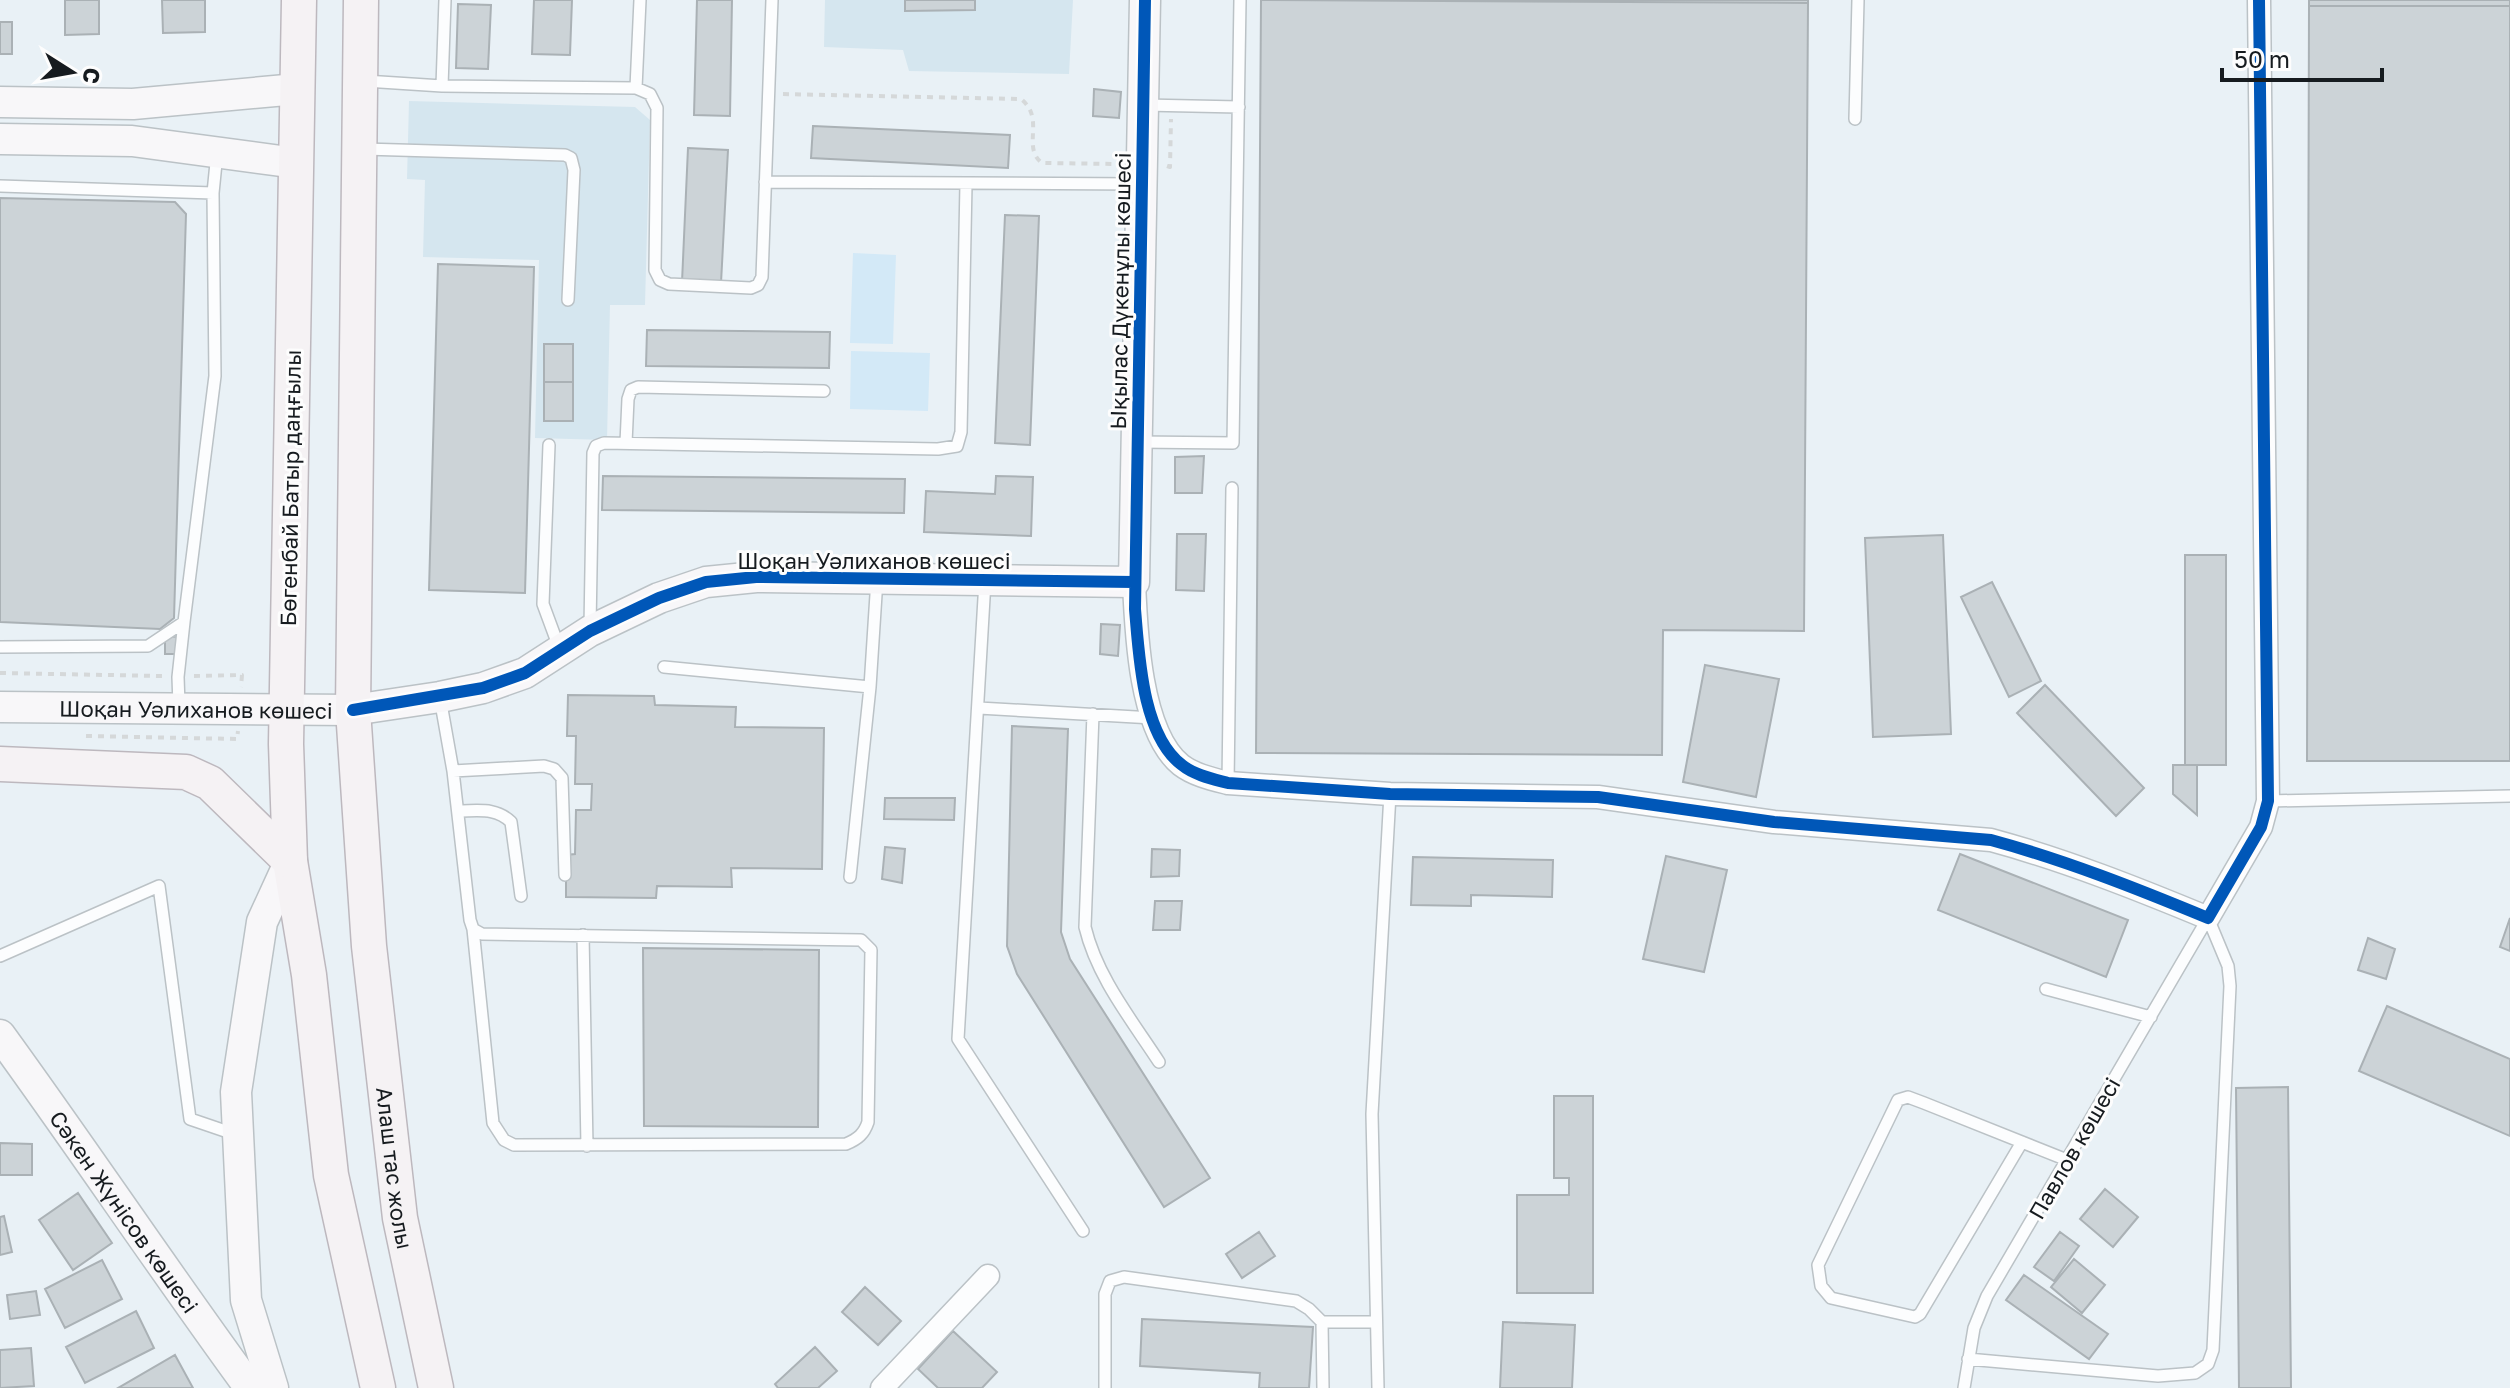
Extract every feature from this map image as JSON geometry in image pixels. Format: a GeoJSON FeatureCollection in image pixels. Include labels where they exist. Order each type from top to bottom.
{"type":"FeatureCollection","features":[{"type":"Feature","properties":{"kind":"main road","name":"Бөгенбай Батыр даңғылы"},"geometry":{"type":"LineString","coordinates":[[299,0],[287,709],[290,861],[309,975],[331,1175],[378,1388]]}},
{"type":"Feature","properties":{"kind":"main road"},"geometry":{"type":"LineString","coordinates":[[353,710],[361,0]]}},
{"type":"Feature","properties":{"kind":"main road","name":"Алаш тас жолы"},"geometry":{"type":"LineString","coordinates":[[353,710],[369,946],[400,1218],[436,1388]]}},
{"type":"Feature","properties":{"kind":"main road"},"geometry":{"type":"LineString","coordinates":[[0,764],[186,772],[210,783],[290,861]]}},
{"type":"Feature","properties":{"kind":"street","name":"Ықылас Дүкенұлы көшесі"},"geometry":{"type":"LineString","coordinates":[[1134,582],[1143,175],[1158,105],[1145,0]]}},
{"type":"Feature","properties":{"kind":"street"},"geometry":{"type":"LineString","coordinates":[[1134,582],[1141,667],[1153,718],[1164,745],[1182,765],[1202,776],[1228,783],[1390,794],[1598,797],[1774,822],[1991,840],[2208,918],[2261,827],[2268,801],[2259,0]]}},
{"type":"Feature","properties":{"kind":"street"},"geometry":{"type":"LineString","coordinates":[[0,102],[133,104],[297,89]]}},
{"type":"Feature","properties":{"kind":"street"},"geometry":{"type":"LineString","coordinates":[[132,141],[133,104]]}},
{"type":"Feature","properties":{"kind":"street"},"geometry":{"type":"LineString","coordinates":[[0,139],[132,141],[296,163]]}},
{"type":"Feature","properties":{"kind":"street","name":"Шоқан Уәлиханов көшесі"},"geometry":{"type":"LineString","coordinates":[[0,707],[353,710],[440,697],[483,688],[525,673],[590,631],[659,598],[706,582],[756,577],[1134,582]]}},
{"type":"Feature","properties":{"kind":"street"},"geometry":{"type":"LineString","coordinates":[[273,1388],[246,1300],[236,1092],[262,922],[290,861]]}},
{"type":"Feature","properties":{"kind":"street","name":"Сәкен Жүнісов көшесі"},"geometry":{"type":"LineString","coordinates":[[0,1035],[250,1388]]}},
{"type":"Feature","properties":{"kind":"street"},"geometry":{"type":"LineString","coordinates":[[882,1388],[988,1276]]}},
{"type":"Feature","properties":{"kind":"lane"},"geometry":{"type":"LineString","coordinates":[[442,86],[445,0]]}},
{"type":"Feature","properties":{"kind":"lane"},"geometry":{"type":"LineString","coordinates":[[636,88],[640,0]]}},
{"type":"Feature","properties":{"kind":"lane"},"geometry":{"type":"LineString","coordinates":[[361,81],[442,86],[636,88],[650,94],[657,108],[655,270],[660,280],[669,284],[751,288],[758,285],[762,277],[772,0]]}},
{"type":"Feature","properties":{"kind":"lane"},"geometry":{"type":"LineString","coordinates":[[1137,442],[1233,443],[1240,0]]}},
{"type":"Feature","properties":{"kind":"lane"},"geometry":{"type":"LineString","coordinates":[[1855,119],[1858,0]]}},
{"type":"Feature","properties":{"kind":"lane"},"geometry":{"type":"LineString","coordinates":[[1158,105],[1239,107]]}},
{"type":"Feature","properties":{"kind":"lane"},"geometry":{"type":"LineString","coordinates":[[360,149],[565,155],[571,158],[574,170],[568,300]]}},
{"type":"Feature","properties":{"kind":"lane"},"geometry":{"type":"LineString","coordinates":[[179,707],[178,677],[215,376],[213,193],[217,152]]}},
{"type":"Feature","properties":{"kind":"lane"},"geometry":{"type":"LineString","coordinates":[[765,182],[966,184],[1143,175]]}},
{"type":"Feature","properties":{"kind":"lane"},"geometry":{"type":"LineString","coordinates":[[590,631],[593,453],[596,446],[626,443],[938,449],[957,446],[961,432],[966,184]]}},
{"type":"Feature","properties":{"kind":"lane"},"geometry":{"type":"LineString","coordinates":[[0,186],[213,193]]}},
{"type":"Feature","properties":{"kind":"lane"},"geometry":{"type":"LineString","coordinates":[[626,443],[628,399],[631,390],[638,387],[824,391]]}},
{"type":"Feature","properties":{"kind":"lane"},"geometry":{"type":"LineString","coordinates":[[549,445],[543,604],[560,651]]}},
{"type":"Feature","properties":{"kind":"lane"},"geometry":{"type":"LineString","coordinates":[[1228,783],[1232,488]]}},
{"type":"Feature","properties":{"kind":"lane"},"geometry":{"type":"LineString","coordinates":[[850,877],[870,687],[877,578]]}},
{"type":"Feature","properties":{"kind":"lane"},"geometry":{"type":"LineString","coordinates":[[985,580],[958,1039],[1083,1231]]}},
{"type":"Feature","properties":{"kind":"lane"},"geometry":{"type":"LineString","coordinates":[[0,647],[148,646],[184,622]]}},
{"type":"Feature","properties":{"kind":"lane"},"geometry":{"type":"LineString","coordinates":[[664,667],[870,687]]}},
{"type":"Feature","properties":{"kind":"lane"},"geometry":{"type":"LineString","coordinates":[[440,697],[453,771],[493,1123],[497,1132],[514,1145],[587,1146],[846,1144],[865,1131],[868,1122],[871,950],[861,940],[482,934],[473,929]]}},
{"type":"Feature","properties":{"kind":"lane"},"geometry":{"type":"LineString","coordinates":[[979,708],[1153,718]]}},
{"type":"Feature","properties":{"kind":"lane"},"geometry":{"type":"LineString","coordinates":[[1093,714],[1085,927],[1091,951],[1110,987],[1159,1062]]}},
{"type":"Feature","properties":{"kind":"lane"},"geometry":{"type":"LineString","coordinates":[[453,771],[544,766],[554,769],[562,778],[565,875]]}},
{"type":"Feature","properties":{"kind":"lane"},"geometry":{"type":"LineString","coordinates":[[1378,1388],[1372,1114],[1390,794]]}},
{"type":"Feature","properties":{"kind":"lane"},"geometry":{"type":"LineString","coordinates":[[2268,801],[2510,796]]}},
{"type":"Feature","properties":{"kind":"lane"},"geometry":{"type":"LineString","coordinates":[[458,811],[494,811],[511,822],[521,896]]}},
{"type":"Feature","properties":{"kind":"lane"},"geometry":{"type":"LineString","coordinates":[[0,956],[159,886],[190,1119],[238,1136]]}},
{"type":"Feature","properties":{"kind":"lane"},"geometry":{"type":"LineString","coordinates":[[1968,1359],[2158,1382],[2195,1373],[2208,1364],[2213,1350],[2230,986],[2228,966],[2208,918]]}},
{"type":"Feature","properties":{"kind":"lane","name":"Павлов көшесі"},"geometry":{"type":"LineString","coordinates":[[1964,1388],[1974,1328],[1987,1296],[2208,918]]}},
{"type":"Feature","properties":{"kind":"lane"},"geometry":{"type":"LineString","coordinates":[[583,935],[587,1146]]}},
{"type":"Feature","properties":{"kind":"lane"},"geometry":{"type":"LineString","coordinates":[[2046,989],[2151,1017]]}},
{"type":"Feature","properties":{"kind":"lane"},"geometry":{"type":"LineString","coordinates":[[2022,1142],[1920,1314],[1915,1317],[1831,1298],[1821,1286],[1818,1265],[1898,1100],[1908,1097],[2022,1142],[2067,1160]]}},
{"type":"Feature","properties":{"kind":"lane"},"geometry":{"type":"LineString","coordinates":[[1105,1388],[1105,1294],[1110,1281],[1124,1277],[1296,1301],[1322,1322],[1323,1388]]}},
{"type":"Feature","properties":{"kind":"lane"},"geometry":{"type":"LineString","coordinates":[[1322,1322],[1376,1322]]}},
{"type":"Feature","properties":{"kind":"path"},"geometry":{"type":"LineString","coordinates":[[769,94],[1021,99],[1031,107],[1034,154],[1042,163],[1143,175],[1170,167],[1158,105]]}},
{"type":"Feature","properties":{"kind":"shaded area"},"geometry":{"type":"Polygon","coordinates":[[[825,0],[1073,0],[1069,74],[909,71],[903,50],[824,47],[825,0]]]}},
{"type":"Feature","properties":{"kind":"shaded area"},"geometry":{"type":"Polygon","coordinates":[[[409,101],[635,107],[650,120],[645,305],[610,305],[607,440],[535,438],[539,260],[423,257],[425,180],[407,179],[409,101]]]}},
{"type":"Feature","properties":{"kind":"shaded area"},"geometry":{"type":"Polygon","coordinates":[[[853,253],[896,255],[893,344],[850,343],[853,253]]]}},
{"type":"Feature","properties":{"kind":"shaded area"},"geometry":{"type":"Polygon","coordinates":[[[851,351],[930,353],[928,411],[850,409],[851,351]]]}},
{"type":"Feature","properties":{"kind":"building"},"geometry":{"type":"Polygon","coordinates":[[[65,0],[99,0],[99,34],[65,35],[65,0]]]}},
{"type":"Feature","properties":{"kind":"building"},"geometry":{"type":"Polygon","coordinates":[[[162,0],[205,0],[205,32],[163,33],[162,0]]]}},
{"type":"Feature","properties":{"kind":"building"},"geometry":{"type":"Polygon","coordinates":[[[534,0],[572,0],[570,55],[532,54],[534,0]]]}},
{"type":"Feature","properties":{"kind":"building"},"geometry":{"type":"Polygon","coordinates":[[[697,0],[732,0],[730,116],[694,115],[697,0]]]}},
{"type":"Feature","properties":{"kind":"building"},"geometry":{"type":"Polygon","coordinates":[[[905,0],[975,0],[975,10],[905,11],[905,0]]]}},
{"type":"Feature","properties":{"kind":"building"},"geometry":{"type":"Polygon","coordinates":[[[1261,0],[1808,3],[1804,631],[1663,630],[1662,755],[1256,753],[1261,0]]]}},
{"type":"Feature","properties":{"kind":"building"},"geometry":{"type":"Polygon","coordinates":[[[1264,0],[1808,0],[1808,3],[1264,0]]]}},
{"type":"Feature","properties":{"kind":"building"},"geometry":{"type":"Polygon","coordinates":[[[2309,0],[2510,0],[2510,6],[2309,6],[2309,0]]]}},
{"type":"Feature","properties":{"kind":"building"},"geometry":{"type":"Polygon","coordinates":[[[458,4],[491,5],[488,69],[456,68],[458,4]]]}},
{"type":"Feature","properties":{"kind":"building"},"geometry":{"type":"Polygon","coordinates":[[[2309,6],[2510,6],[2510,761],[2307,761],[2309,6]]]}},
{"type":"Feature","properties":{"kind":"building"},"geometry":{"type":"Polygon","coordinates":[[[0,22],[12,22],[12,54],[0,54],[0,22]]]}},
{"type":"Feature","properties":{"kind":"building"},"geometry":{"type":"Polygon","coordinates":[[[1094,89],[1121,92],[1119,118],[1093,116],[1094,89]]]}},
{"type":"Feature","properties":{"kind":"building"},"geometry":{"type":"Polygon","coordinates":[[[813,126],[1010,135],[1008,168],[811,158],[813,126]]]}},
{"type":"Feature","properties":{"kind":"building"},"geometry":{"type":"Polygon","coordinates":[[[688,148],[728,150],[721,283],[682,282],[688,148]]]}},
{"type":"Feature","properties":{"kind":"building"},"geometry":{"type":"Polygon","coordinates":[[[0,198],[175,202],[186,214],[174,618],[160,629],[0,622],[0,198]]]}},
{"type":"Feature","properties":{"kind":"building"},"geometry":{"type":"Polygon","coordinates":[[[1005,215],[1039,216],[1030,445],[995,443],[1005,215]]]}},
{"type":"Feature","properties":{"kind":"building"},"geometry":{"type":"Polygon","coordinates":[[[438,264],[534,267],[525,593],[429,590],[438,264]]]}},
{"type":"Feature","properties":{"kind":"building"},"geometry":{"type":"Polygon","coordinates":[[[647,330],[830,332],[829,368],[646,366],[647,330]]]}},
{"type":"Feature","properties":{"kind":"building"},"geometry":{"type":"Polygon","coordinates":[[[544,344],[573,344],[573,382],[544,382],[544,344]]]}},
{"type":"Feature","properties":{"kind":"building"},"geometry":{"type":"Polygon","coordinates":[[[544,382],[573,382],[573,421],[544,421],[544,382]]]}},
{"type":"Feature","properties":{"kind":"building"},"geometry":{"type":"Polygon","coordinates":[[[1204,456],[1202,493],[1175,493],[1175,457],[1204,456]]]}},
{"type":"Feature","properties":{"kind":"building"},"geometry":{"type":"Polygon","coordinates":[[[603,476],[905,479],[904,513],[602,510],[603,476]]]}},
{"type":"Feature","properties":{"kind":"building"},"geometry":{"type":"Polygon","coordinates":[[[996,476],[1033,477],[1031,536],[924,532],[926,491],[995,494],[996,476]]]}},
{"type":"Feature","properties":{"kind":"building"},"geometry":{"type":"Polygon","coordinates":[[[1177,534],[1206,534],[1204,591],[1176,590],[1177,534]]]}},
{"type":"Feature","properties":{"kind":"building"},"geometry":{"type":"Polygon","coordinates":[[[1943,535],[1951,734],[1873,737],[1865,538],[1943,535]]]}},
{"type":"Feature","properties":{"kind":"building"},"geometry":{"type":"Polygon","coordinates":[[[2185,555],[2226,555],[2226,765],[2185,765],[2185,555]]]}},
{"type":"Feature","properties":{"kind":"building"},"geometry":{"type":"Polygon","coordinates":[[[1992,582],[2041,681],[2009,697],[1961,597],[1992,582]]]}},
{"type":"Feature","properties":{"kind":"building"},"geometry":{"type":"Polygon","coordinates":[[[1101,624],[1120,625],[1118,656],[1100,654],[1101,624]]]}},
{"type":"Feature","properties":{"kind":"building"},"geometry":{"type":"Polygon","coordinates":[[[165,636],[180,637],[180,654],[165,654],[165,636]]]}},
{"type":"Feature","properties":{"kind":"building"},"geometry":{"type":"Polygon","coordinates":[[[1705,665],[1779,679],[1756,797],[1683,782],[1705,665]]]}},
{"type":"Feature","properties":{"kind":"building"},"geometry":{"type":"Polygon","coordinates":[[[2045,685],[2144,788],[2116,816],[2017,713],[2045,685]]]}},
{"type":"Feature","properties":{"kind":"building"},"geometry":{"type":"Polygon","coordinates":[[[568,695],[654,696],[655,705],[736,707],[735,727],[824,728],[822,869],[731,868],[732,887],[657,886],[656,898],[566,897],[566,855],[575,854],[576,810],[591,810],[592,784],[575,784],[576,736],[567,736],[568,695]]]}},
{"type":"Feature","properties":{"kind":"building"},"geometry":{"type":"Polygon","coordinates":[[[1012,726],[1068,729],[1061,932],[1070,959],[1210,1178],[1164,1207],[1017,974],[1007,946],[1012,726]]]}},
{"type":"Feature","properties":{"kind":"building"},"geometry":{"type":"Polygon","coordinates":[[[2173,765],[2197,765],[2197,815],[2173,794],[2173,765]]]}},
{"type":"Feature","properties":{"kind":"building"},"geometry":{"type":"Polygon","coordinates":[[[885,798],[955,798],[954,820],[884,819],[885,798]]]}},
{"type":"Feature","properties":{"kind":"building"},"geometry":{"type":"Polygon","coordinates":[[[885,847],[905,849],[902,883],[882,879],[885,847]]]}},
{"type":"Feature","properties":{"kind":"building"},"geometry":{"type":"Polygon","coordinates":[[[1152,849],[1180,850],[1179,876],[1151,877],[1152,849]]]}},
{"type":"Feature","properties":{"kind":"building"},"geometry":{"type":"Polygon","coordinates":[[[1960,854],[2128,920],[2106,977],[1938,910],[1960,854]]]}},
{"type":"Feature","properties":{"kind":"building"},"geometry":{"type":"Polygon","coordinates":[[[1666,856],[1727,870],[1704,972],[1643,959],[1666,856]]]}},
{"type":"Feature","properties":{"kind":"building"},"geometry":{"type":"Polygon","coordinates":[[[1413,857],[1553,860],[1552,897],[1471,895],[1471,906],[1411,905],[1413,857]]]}},
{"type":"Feature","properties":{"kind":"building"},"geometry":{"type":"Polygon","coordinates":[[[1155,901],[1182,901],[1180,930],[1153,930],[1155,901]]]}},
{"type":"Feature","properties":{"kind":"building"},"geometry":{"type":"Polygon","coordinates":[[[2510,918],[2510,951],[2500,947],[2510,918]]]}},
{"type":"Feature","properties":{"kind":"building"},"geometry":{"type":"Polygon","coordinates":[[[2368,938],[2395,949],[2386,979],[2358,970],[2368,938]]]}},
{"type":"Feature","properties":{"kind":"building"},"geometry":{"type":"Polygon","coordinates":[[[643,948],[819,950],[818,1127],[644,1126],[643,948]]]}},
{"type":"Feature","properties":{"kind":"building"},"geometry":{"type":"Polygon","coordinates":[[[2387,1006],[2510,1059],[2510,1136],[2359,1071],[2387,1006]]]}},
{"type":"Feature","properties":{"kind":"building"},"geometry":{"type":"Polygon","coordinates":[[[2288,1087],[2291,1388],[2239,1388],[2236,1088],[2288,1087]]]}},
{"type":"Feature","properties":{"kind":"building"},"geometry":{"type":"Polygon","coordinates":[[[1554,1096],[1593,1096],[1593,1293],[1517,1293],[1517,1195],[1569,1195],[1569,1178],[1554,1178],[1554,1096]]]}},
{"type":"Feature","properties":{"kind":"building"},"geometry":{"type":"Polygon","coordinates":[[[0,1143],[32,1144],[32,1175],[0,1175],[0,1143]]]}},
{"type":"Feature","properties":{"kind":"building"},"geometry":{"type":"Polygon","coordinates":[[[2105,1189],[2138,1217],[2113,1247],[2080,1219],[2105,1189]]]}},
{"type":"Feature","properties":{"kind":"building"},"geometry":{"type":"Polygon","coordinates":[[[78,1193],[112,1243],[73,1270],[39,1220],[78,1193]]]}},
{"type":"Feature","properties":{"kind":"building"},"geometry":{"type":"Polygon","coordinates":[[[4,1216],[12,1252],[0,1255],[0,1217],[4,1216]]]}},
{"type":"Feature","properties":{"kind":"building"},"geometry":{"type":"Polygon","coordinates":[[[1259,1232],[1275,1256],[1242,1278],[1226,1254],[1259,1232]]]}},
{"type":"Feature","properties":{"kind":"building"},"geometry":{"type":"Polygon","coordinates":[[[2060,1232],[2079,1246],[2054,1281],[2034,1267],[2060,1232]]]}},
{"type":"Feature","properties":{"kind":"building"},"geometry":{"type":"Polygon","coordinates":[[[2074,1259],[2105,1285],[2082,1313],[2051,1287],[2074,1259]]]}},
{"type":"Feature","properties":{"kind":"building"},"geometry":{"type":"Polygon","coordinates":[[[102,1260],[122,1299],[65,1328],[45,1289],[102,1260]]]}},
{"type":"Feature","properties":{"kind":"building"},"geometry":{"type":"Polygon","coordinates":[[[2024,1275],[2108,1334],[2089,1359],[2006,1300],[2024,1275]]]}},
{"type":"Feature","properties":{"kind":"building"},"geometry":{"type":"Polygon","coordinates":[[[865,1287],[901,1321],[878,1345],[842,1312],[865,1287]]]}},
{"type":"Feature","properties":{"kind":"building"},"geometry":{"type":"Polygon","coordinates":[[[36,1291],[40,1315],[10,1319],[7,1295],[36,1291]]]}},
{"type":"Feature","properties":{"kind":"building"},"geometry":{"type":"Polygon","coordinates":[[[136,1311],[154,1348],[85,1383],[66,1347],[136,1311]]]}},
{"type":"Feature","properties":{"kind":"building"},"geometry":{"type":"Polygon","coordinates":[[[1142,1319],[1313,1327],[1309,1388],[1259,1388],[1260,1373],[1140,1366],[1142,1319]]]}},
{"type":"Feature","properties":{"kind":"building"},"geometry":{"type":"Polygon","coordinates":[[[1503,1322],[1575,1325],[1572,1388],[1500,1388],[1503,1322]]]}},
{"type":"Feature","properties":{"kind":"building"},"geometry":{"type":"Polygon","coordinates":[[[953,1331],[997,1372],[982,1388],[938,1388],[918,1369],[953,1331]]]}},
{"type":"Feature","properties":{"kind":"building"},"geometry":{"type":"Polygon","coordinates":[[[815,1347],[837,1371],[818,1388],[778,1388],[775,1384],[815,1347]]]}},
{"type":"Feature","properties":{"kind":"building"},"geometry":{"type":"Polygon","coordinates":[[[31,1348],[34,1386],[0,1388],[0,1350],[31,1348]]]}},
{"type":"Feature","properties":{"kind":"building"},"geometry":{"type":"Polygon","coordinates":[[[175,1355],[193,1388],[118,1388],[175,1355]]]}},
{"type":"Feature","properties":{"kind":"cycle path"},"geometry":{"type":"LineString","coordinates":[[1145,0],[1135,609],[1141,671],[1151,715],[1169,752],[1182,765],[1198,774],[1228,783],[1390,794],[1598,797],[1774,822],[1991,840],[2101,876],[2208,918],[2261,827],[2268,801],[2259,0]]}},
{"type":"Feature","properties":{"kind":"cycle path"},"geometry":{"type":"LineString","coordinates":[[353,710],[483,688],[525,673],[590,631],[659,598],[706,582],[756,577],[1134,582]]}}]}
